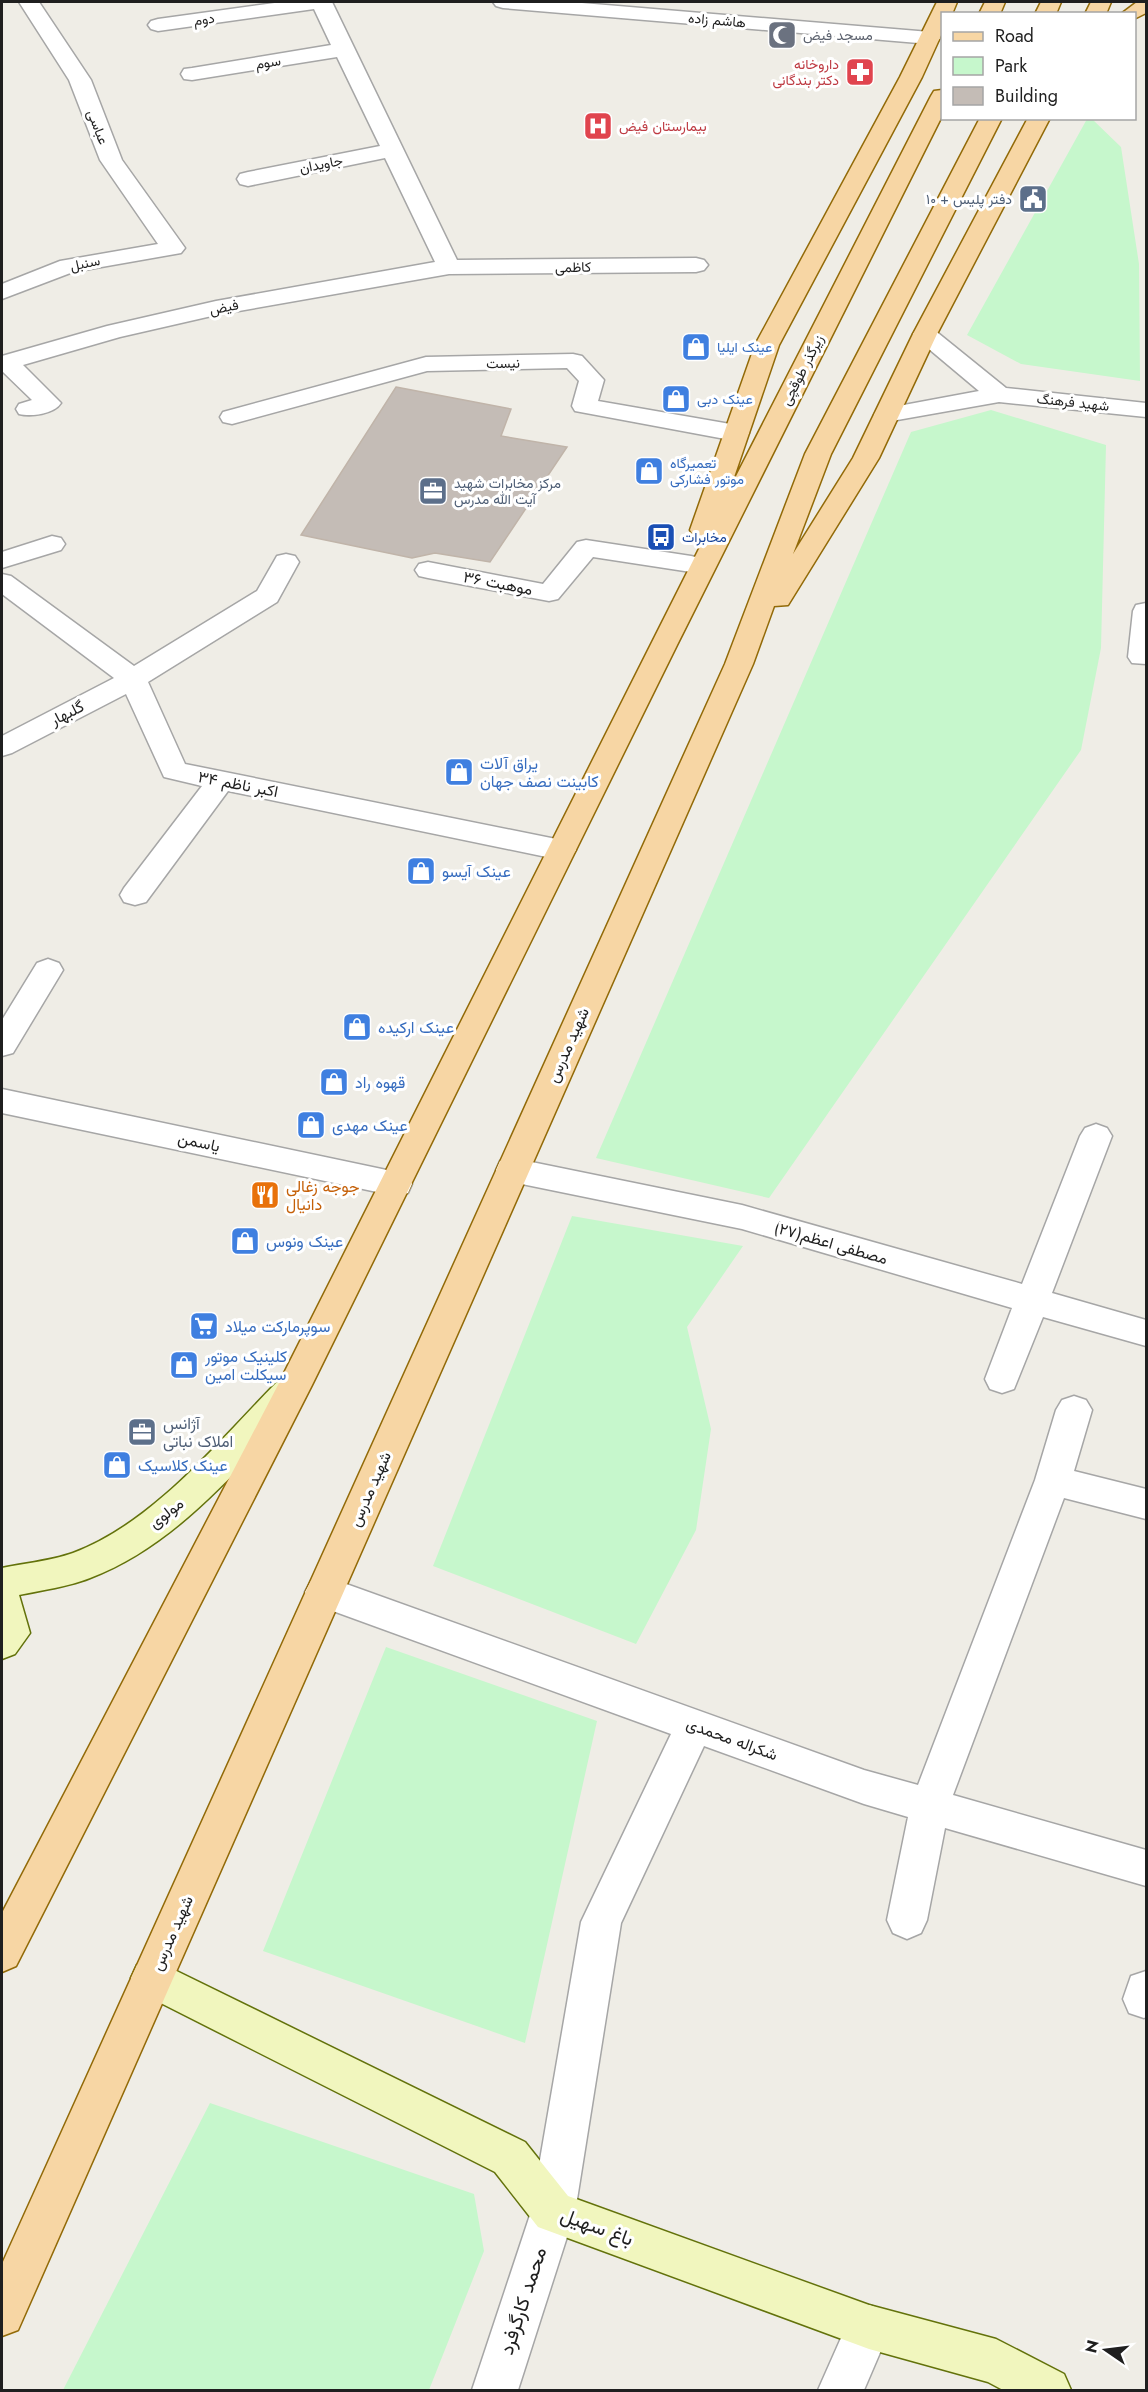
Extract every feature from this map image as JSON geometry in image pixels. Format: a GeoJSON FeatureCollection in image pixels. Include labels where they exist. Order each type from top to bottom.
{"type":"FeatureCollection","features":[{"type":"Feature","properties":{"kind":"main road"},"geometry":{"type":"LineString","coordinates":[[2,1953],[295,1385],[663,645],[767,345],[906,87],[941,13]]}},
{"type":"Feature","properties":{"kind":"main road","name":"زیرگذر طوقچی"},"geometry":{"type":"LineString","coordinates":[[663,645],[941,98]]}},
{"type":"Feature","properties":{"kind":"main road"},"geometry":{"type":"LineString","coordinates":[[739,664],[818,454],[990,120]]}},
{"type":"Feature","properties":{"kind":"main road"},"geometry":{"type":"LineString","coordinates":[[739,664],[866,458],[925,334],[1038,120]]}},
{"type":"Feature","properties":{"kind":"main road","name":"شهید مدرس"},"geometry":{"type":"LineString","coordinates":[[2,2314],[739,664]]}},
{"type":"Feature","properties":{"kind":"street","name":"عباسی"},"geometry":{"type":"LineString","coordinates":[[29,2],[80,80],[111,160],[173,248]]}},
{"type":"Feature","properties":{"kind":"street","name":"دوم"},"geometry":{"type":"LineString","coordinates":[[158,25],[322,2]]}},
{"type":"Feature","properties":{"kind":"street"},"geometry":{"type":"LineString","coordinates":[[322,2],[449,267]]}},
{"type":"Feature","properties":{"kind":"street","name":"هاشم زاده"},"geometry":{"type":"LineString","coordinates":[[503,2],[663,8],[930,38]]}},
{"type":"Feature","properties":{"kind":"street","name":"سوم"},"geometry":{"type":"LineString","coordinates":[[192,74],[344,49]]}},
{"type":"Feature","properties":{"kind":"street","name":"جاویدان"},"geometry":{"type":"LineString","coordinates":[[249,179],[393,150]]}},
{"type":"Feature","properties":{"kind":"street","name":"سنبل"},"geometry":{"type":"LineString","coordinates":[[2,291],[68,266],[173,248]]}},
{"type":"Feature","properties":{"kind":"street","name":"کاظمی"},"geometry":{"type":"LineString","coordinates":[[449,267],[696,265]]}},
{"type":"Feature","properties":{"kind":"street","name":"فیض"},"geometry":{"type":"LineString","coordinates":[[4,363],[115,330],[216,308],[449,267]]}},
{"type":"Feature","properties":{"kind":"street"},"geometry":{"type":"LineString","coordinates":[[925,334],[999,394]]}},
{"type":"Feature","properties":{"kind":"street","name":"نیست"},"geometry":{"type":"LineString","coordinates":[[232,417],[426,364],[573,361],[592,380],[584,406],[736,433]]}},
{"type":"Feature","properties":{"kind":"street"},"geometry":{"type":"LineString","coordinates":[[4,363],[49,403],[28,409]]}},
{"type":"Feature","properties":{"kind":"street","name":"شهید فرهنگ"},"geometry":{"type":"LineString","coordinates":[[886,415],[999,394],[1146,410]]}},
{"type":"Feature","properties":{"kind":"street"},"geometry":{"type":"LineString","coordinates":[[2,560],[52,544]]}},
{"type":"Feature","properties":{"kind":"street","name":"۳۶ موهبت"},"geometry":{"type":"LineString","coordinates":[[428,570],[549,593],[586,548],[691,564]]}},
{"type":"Feature","properties":{"kind":"street","name":"گلبهار"},"geometry":{"type":"LineString","coordinates":[[2,747],[133,679],[268,596],[286,562]]}},
{"type":"Feature","properties":{"kind":"street","name":"۳۴ اکبر ناظم"},"geometry":{"type":"LineString","coordinates":[[2,582],[133,679],[174,771],[561,850]]}},
{"type":"Feature","properties":{"kind":"street"},"geometry":{"type":"LineString","coordinates":[[1142,657],[1146,611]]}},
{"type":"Feature","properties":{"kind":"street"},"geometry":{"type":"LineString","coordinates":[[135,895],[221,780]]}},
{"type":"Feature","properties":{"kind":"street"},"geometry":{"type":"LineString","coordinates":[[2,1045],[48,970]]}},
{"type":"Feature","properties":{"kind":"street","name":"یاسمن"},"geometry":{"type":"LineString","coordinates":[[2,1101],[396,1184]]}},
{"type":"Feature","properties":{"kind":"street"},"geometry":{"type":"LineString","coordinates":[[1002,1379],[1096,1136]]}},
{"type":"Feature","properties":{"kind":"street","name":"مصطفی اعظم(۲۷)"},"geometry":{"type":"LineString","coordinates":[[512,1170],[742,1217],[1146,1333]]}},
{"type":"Feature","properties":{"kind":"street","name":"مولوی"},"geometry":{"type":"LineString","coordinates":[[2,1583],[79,1567],[128,1543],[185,1499],[295,1385]]}},
{"type":"Feature","properties":{"kind":"street"},"geometry":{"type":"LineString","coordinates":[[907,1920],[930,1805],[1053,1480],[1074,1410]]}},
{"type":"Feature","properties":{"kind":"street"},"geometry":{"type":"LineString","coordinates":[[1053,1480],[1146,1504]]}},
{"type":"Feature","properties":{"kind":"street","name":"شکراله محمدی"},"geometry":{"type":"LineString","coordinates":[[324,1592],[864,1786],[1146,1868]]}},
{"type":"Feature","properties":{"kind":"street"},"geometry":{"type":"LineString","coordinates":[[2,1599],[11,1633],[2,1643]]}},
{"type":"Feature","properties":{"kind":"street","name":"محمد کارگرفرد"},"geometry":{"type":"LineString","coordinates":[[495,2391],[553,2212],[601,1922],[694,1725]]}},
{"type":"Feature","properties":{"kind":"street","name":"باغ سهیل"},"geometry":{"type":"LineString","coordinates":[[152,1978],[510,2157],[553,2212],[869,2327],[996,2362],[1048,2391]]}},
{"type":"Feature","properties":{"kind":"street"},"geometry":{"type":"LineString","coordinates":[[841,2391],[869,2327]]}},
{"type":"Feature","properties":{"kind":"green space"},"geometry":{"type":"Polygon","coordinates":[[[1086,120],[1093,120],[1121,147],[1139,264],[1140,381],[1021,364],[967,335],[1086,120]]]}},
{"type":"Feature","properties":{"kind":"green space"},"geometry":{"type":"Polygon","coordinates":[[[991,410],[1106,445],[1101,648],[1081,750],[769,1198],[596,1158],[911,432],[991,410]]]}},
{"type":"Feature","properties":{"kind":"green space"},"geometry":{"type":"Polygon","coordinates":[[[572,1216],[743,1246],[687,1327],[711,1429],[696,1530],[636,1644],[433,1566],[572,1216]]]}},
{"type":"Feature","properties":{"kind":"green space"},"geometry":{"type":"Polygon","coordinates":[[[386,1647],[597,1721],[525,2043],[263,1951],[386,1647]]]}},
{"type":"Feature","properties":{"kind":"green space"},"geometry":{"type":"Polygon","coordinates":[[[210,2103],[474,2194],[484,2251],[429,2390],[63,2390],[210,2103]]]}},
{"type":"Feature","properties":{"kind":"building","name":"مرکز مخابرات شهید آیت الله مدرس"},"geometry":{"type":"Polygon","coordinates":[[[396,387],[511,409],[501,436],[567,447],[490,562],[435,553],[412,558],[301,535],[396,387]]]}},
{"type":"Feature","properties":{"kind":"place","name":"مسجد فیض"},"geometry":{"type":"Point","coordinates":[782,35]}},
{"type":"Feature","properties":{"kind":"place","name":"داروخانه دکتر بندگانی"},"geometry":{"type":"Point","coordinates":[860,72]}},
{"type":"Feature","properties":{"kind":"place","name":"بیمارستان فیض"},"geometry":{"type":"Point","coordinates":[598,126]}},
{"type":"Feature","properties":{"kind":"place","name":"دفتر پلیس + ۱۰"},"geometry":{"type":"Point","coordinates":[1033,199]}},
{"type":"Feature","properties":{"kind":"place","name":"عینک ایلیا"},"geometry":{"type":"Point","coordinates":[696,347]}},
{"type":"Feature","properties":{"kind":"place","name":"عینک دبی"},"geometry":{"type":"Point","coordinates":[676,399]}},
{"type":"Feature","properties":{"kind":"place","name":"تعمیرگاه موتور فشارکی"},"geometry":{"type":"Point","coordinates":[649,471]}},
{"type":"Feature","properties":{"kind":"place","name":"مرکز مخابرات شهید آیت الله مدرس"},"geometry":{"type":"Point","coordinates":[433,491]}},
{"type":"Feature","properties":{"kind":"place","name":"مخابرات"},"geometry":{"type":"Point","coordinates":[661,537]}},
{"type":"Feature","properties":{"kind":"place","name":"یراق آلات کابینت نصف جهان"},"geometry":{"type":"Point","coordinates":[459,772]}},
{"type":"Feature","properties":{"kind":"place","name":"عینک آیسو"},"geometry":{"type":"Point","coordinates":[421,871]}},
{"type":"Feature","properties":{"kind":"place","name":"عینک ارکیده"},"geometry":{"type":"Point","coordinates":[357,1027]}},
{"type":"Feature","properties":{"kind":"place","name":"قهوه راد"},"geometry":{"type":"Point","coordinates":[334,1082]}},
{"type":"Feature","properties":{"kind":"place","name":"عینک مهدی"},"geometry":{"type":"Point","coordinates":[311,1125]}},
{"type":"Feature","properties":{"kind":"place","name":"جوجه زغالی دانیال"},"geometry":{"type":"Point","coordinates":[265,1195]}},
{"type":"Feature","properties":{"kind":"place","name":"عینک ونوس"},"geometry":{"type":"Point","coordinates":[245,1241]}},
{"type":"Feature","properties":{"kind":"place","name":"سوپرمارکت میلاد"},"geometry":{"type":"Point","coordinates":[204,1326]}},
{"type":"Feature","properties":{"kind":"place","name":"کلینیک موتور سیکلت امین"},"geometry":{"type":"Point","coordinates":[184,1365]}},
{"type":"Feature","properties":{"kind":"place","name":"آژانس املاک نباتی"},"geometry":{"type":"Point","coordinates":[142,1432]}},
{"type":"Feature","properties":{"kind":"place","name":"عینک کلاسیک"},"geometry":{"type":"Point","coordinates":[117,1465]}}]}
